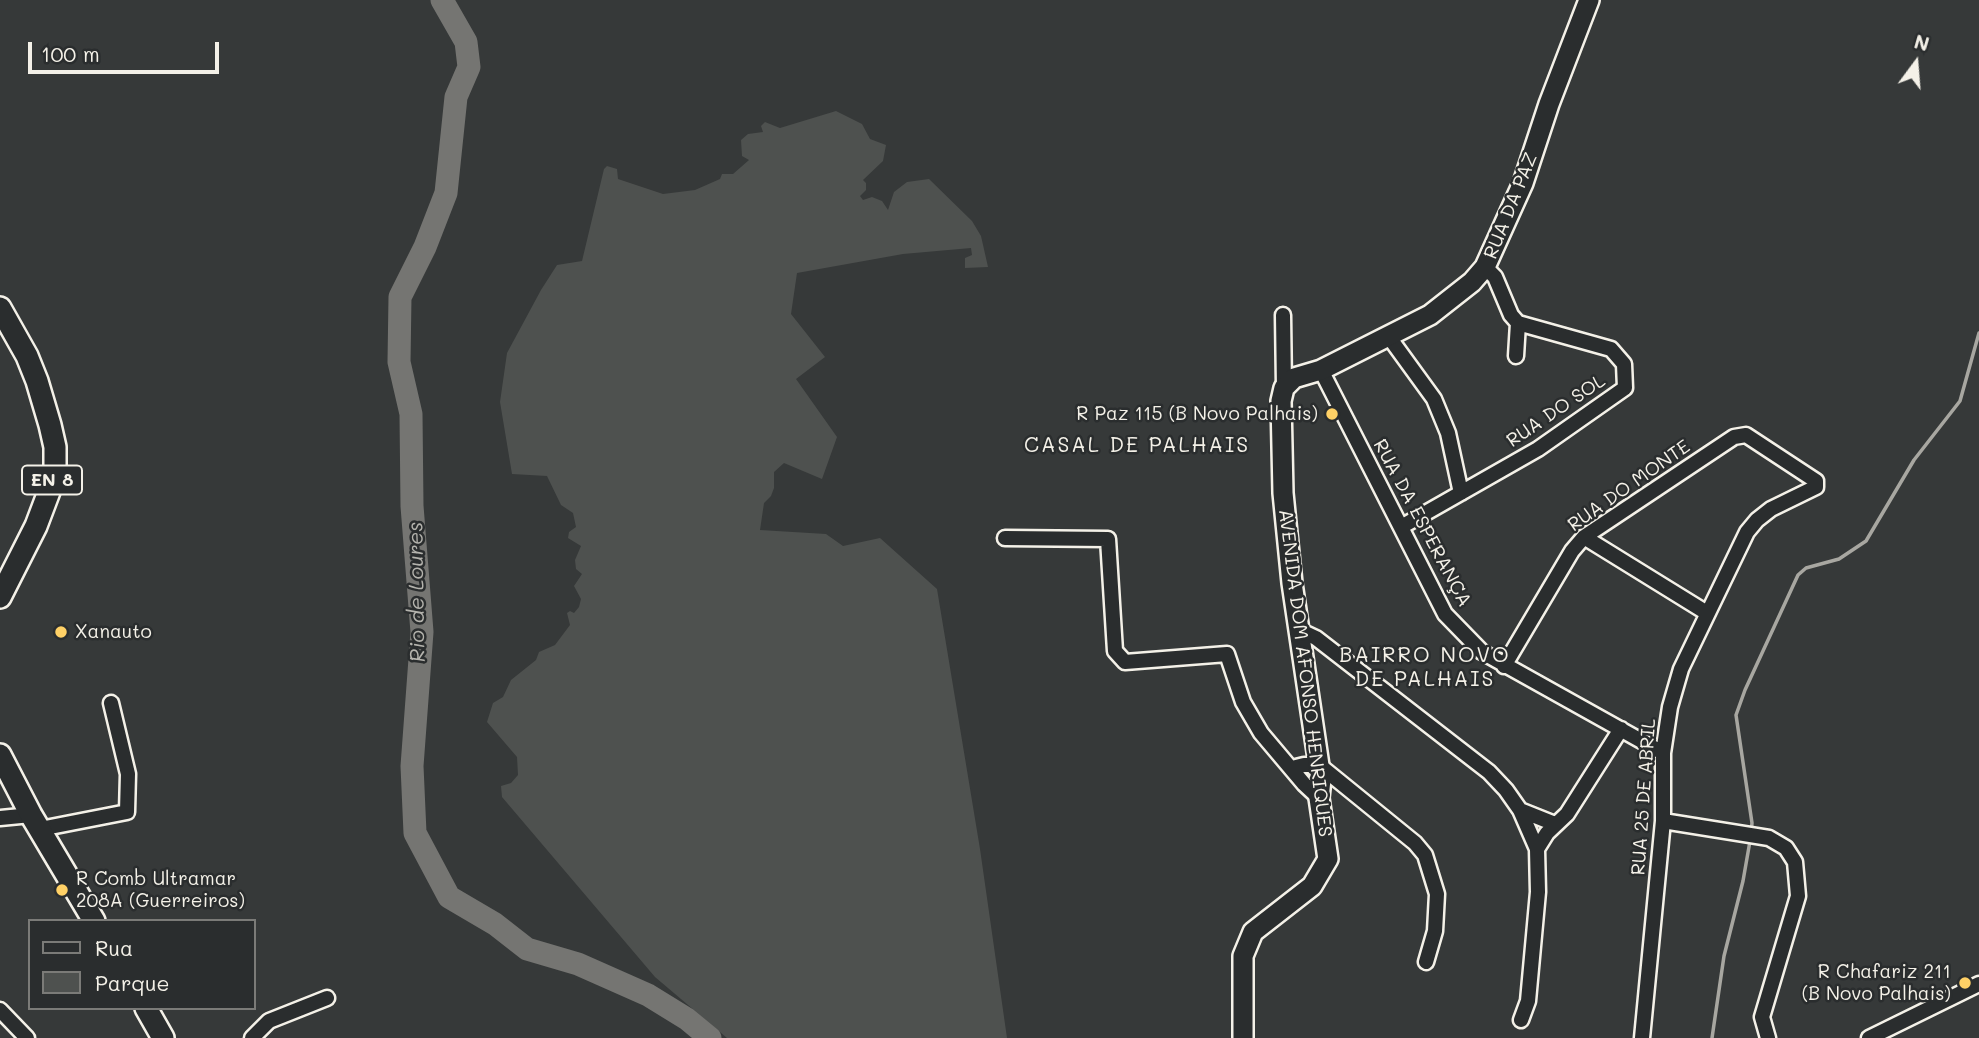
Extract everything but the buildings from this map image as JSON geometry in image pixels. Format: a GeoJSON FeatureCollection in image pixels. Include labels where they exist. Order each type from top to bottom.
{"type":"FeatureCollection","features":[{"type":"Feature","properties":{"kind":"main road","name":"EN 8"},"geometry":{"type":"LineString","coordinates":[[0,308],[27,356],[37,381],[55,447],[55,468],[36,527],[0,597]]}},
{"type":"Feature","properties":{"kind":"main road"},"geometry":{"type":"LineString","coordinates":[[0,755],[93,919]]}},
{"type":"Feature","properties":{"kind":"main road"},"geometry":{"type":"LineString","coordinates":[[147,1010],[163,1038]]}},
{"type":"Feature","properties":{"kind":"street","name":"RUA DA PAZ"},"geometry":{"type":"LineString","coordinates":[[1283,388],[1294,378],[1321,370],[1430,315],[1472,282],[1485,267],[1523,183],[1549,104],[1589,0]]}},
{"type":"Feature","properties":{"kind":"street"},"geometry":{"type":"LineString","coordinates":[[1485,267],[1495,277],[1511,315],[1518,323],[1516,356]]}},
{"type":"Feature","properties":{"kind":"street","name":"AVENIDA DOM AFONSO HENRIQUES"},"geometry":{"type":"LineString","coordinates":[[1243,1038],[1243,956],[1253,932],[1312,886],[1328,859],[1319,798],[1321,779],[1298,630],[1283,493],[1283,315]]}},
{"type":"Feature","properties":{"kind":"street","name":"RUA DO SOL"},"geometry":{"type":"LineString","coordinates":[[1401,527],[1538,449],[1625,388],[1625,364],[1611,349],[1518,323]]}},
{"type":"Feature","properties":{"kind":"street"},"geometry":{"type":"LineString","coordinates":[[1389,337],[1434,399],[1448,433],[1461,493]]}},
{"type":"Feature","properties":{"kind":"street","name":"RUA DA ESPERANÇA"},"geometry":{"type":"LineString","coordinates":[[1321,370],[1445,614],[1482,652],[1504,666],[1663,752]]}},
{"type":"Feature","properties":{"kind":"street","name":"RUA DO MONTE"},"geometry":{"type":"LineString","coordinates":[[1504,666],[1572,551],[1584,537],[1740,434],[1746,435],[1808,474],[1816,481],[1816,487]]}},
{"type":"Feature","properties":{"kind":"street","name":"RUA 25 DE ABRIL"},"geometry":{"type":"LineString","coordinates":[[1642,1038],[1664,821],[1663,752],[1670,707],[1681,669],[1747,532],[1771,509],[1816,487]]}},
{"type":"Feature","properties":{"kind":"street"},"geometry":{"type":"LineString","coordinates":[[1584,537],[1707,613]]}},
{"type":"Feature","properties":{"kind":"street"},"geometry":{"type":"LineString","coordinates":[[1005,538],[1108,538],[1115,651],[1125,662],[1227,654],[1243,702],[1261,733],[1304,785],[1319,798]]}},
{"type":"Feature","properties":{"kind":"street"},"geometry":{"type":"LineString","coordinates":[[1298,630],[1316,638],[1489,772],[1520,810],[1537,849],[1538,892],[1528,1001],[1521,1020]]}},
{"type":"Feature","properties":{"kind":"street"},"geometry":{"type":"LineString","coordinates":[[0,818],[36,822],[127,812],[128,774],[111,703]]}},
{"type":"Feature","properties":{"kind":"street"},"geometry":{"type":"LineString","coordinates":[[1537,849],[1555,824],[1567,814],[1622,729]]}},
{"type":"Feature","properties":{"kind":"street"},"geometry":{"type":"LineString","coordinates":[[1292,768],[1319,765],[1415,843],[1425,855],[1437,894],[1435,931],[1426,962]]}},
{"type":"Feature","properties":{"kind":"street"},"geometry":{"type":"LineString","coordinates":[[1520,810],[1555,824]]}},
{"type":"Feature","properties":{"kind":"street"},"geometry":{"type":"LineString","coordinates":[[1664,821],[1769,838],[1786,848],[1795,862],[1798,895],[1762,1017],[1769,1038]]}},
{"type":"Feature","properties":{"kind":"street"},"geometry":{"type":"LineString","coordinates":[[1869,1038],[1979,984]]}},
{"type":"Feature","properties":{"kind":"street"},"geometry":{"type":"LineString","coordinates":[[252,1038],[269,1021],[327,998]]}},
{"type":"Feature","properties":{"kind":"street"},"geometry":{"type":"LineString","coordinates":[[0,1010],[21,1036]]}},
{"type":"Feature","properties":{"kind":"green space"},"geometry":{"type":"Polygon","coordinates":[[[836,111],[862,124],[870,139],[886,145],[883,161],[863,180],[866,190],[860,196],[863,200],[872,197],[882,201],[888,210],[894,192],[907,182],[929,179],[972,221],[981,236],[988,267],[965,268],[965,258],[972,255],[971,248],[903,254],[797,273],[791,314],[825,357],[796,379],[837,437],[822,479],[784,463],[774,472],[774,488],[764,503],[760,530],[826,534],[843,546],[880,538],[937,589],[980,849],[1007,1038],[727,1038],[655,977],[502,797],[501,786],[511,783],[518,775],[517,757],[487,722],[493,703],[503,697],[511,680],[536,660],[539,652],[555,645],[570,625],[567,613],[574,613],[581,599],[574,586],[582,574],[576,569],[575,560],[581,546],[568,538],[569,532],[576,527],[573,513],[561,505],[547,476],[512,474],[500,402],[507,353],[541,290],[557,265],[582,261],[604,169],[607,166],[617,169],[618,179],[663,194],[695,190],[720,179],[722,174],[733,174],[749,160],[742,156],[741,140],[748,134],[763,132],[761,126],[765,122],[780,128],[836,111]]]}},
{"type":"Feature","properties":{"kind":"waterway","name":"Rio de Loures"},"geometry":{"type":"LineString","coordinates":[[442,0],[466,42],[469,67],[456,97],[446,193],[425,247],[400,297],[399,362],[411,414],[412,506],[422,632],[412,766],[415,833],[449,897],[495,924],[527,949],[578,964],[648,995],[687,1019],[710,1038]]}},
{"type":"Feature","properties":{"kind":"waterway"},"geometry":{"type":"LineString","coordinates":[[1751,833],[1752,823],[1736,715],[1745,690],[1798,575],[1806,568],[1839,559],[1866,541],[1914,460],[1960,401],[1979,333]]}},
{"type":"Feature","properties":{"kind":"waterway"},"geometry":{"type":"LineString","coordinates":[[1712,1038],[1724,956],[1750,841]]}},
{"type":"Feature","properties":{"kind":"place","name":"R Paz 115 (B Novo Palhais)"},"geometry":{"type":"Point","coordinates":[1332,414]}},
{"type":"Feature","properties":{"kind":"place","name":"Xanauto"},"geometry":{"type":"Point","coordinates":[61,632]}},
{"type":"Feature","properties":{"kind":"place","name":"R Comb Ultramar 208A (Guerreiros)"},"geometry":{"type":"Point","coordinates":[62,890]}},
{"type":"Feature","properties":{"kind":"place","name":"R Chafariz 211 (B Novo Palhais)"},"geometry":{"type":"Point","coordinates":[1965,983]}},
{"type":"Feature","properties":{"kind":"district","name":"CASAL DE PALHAIS"},"geometry":{"type":"Point","coordinates":[1137,446]}},
{"type":"Feature","properties":{"kind":"district","name":"BAIRRO NOVO DE PALHAIS"},"geometry":{"type":"Point","coordinates":[1425,668]}}]}
